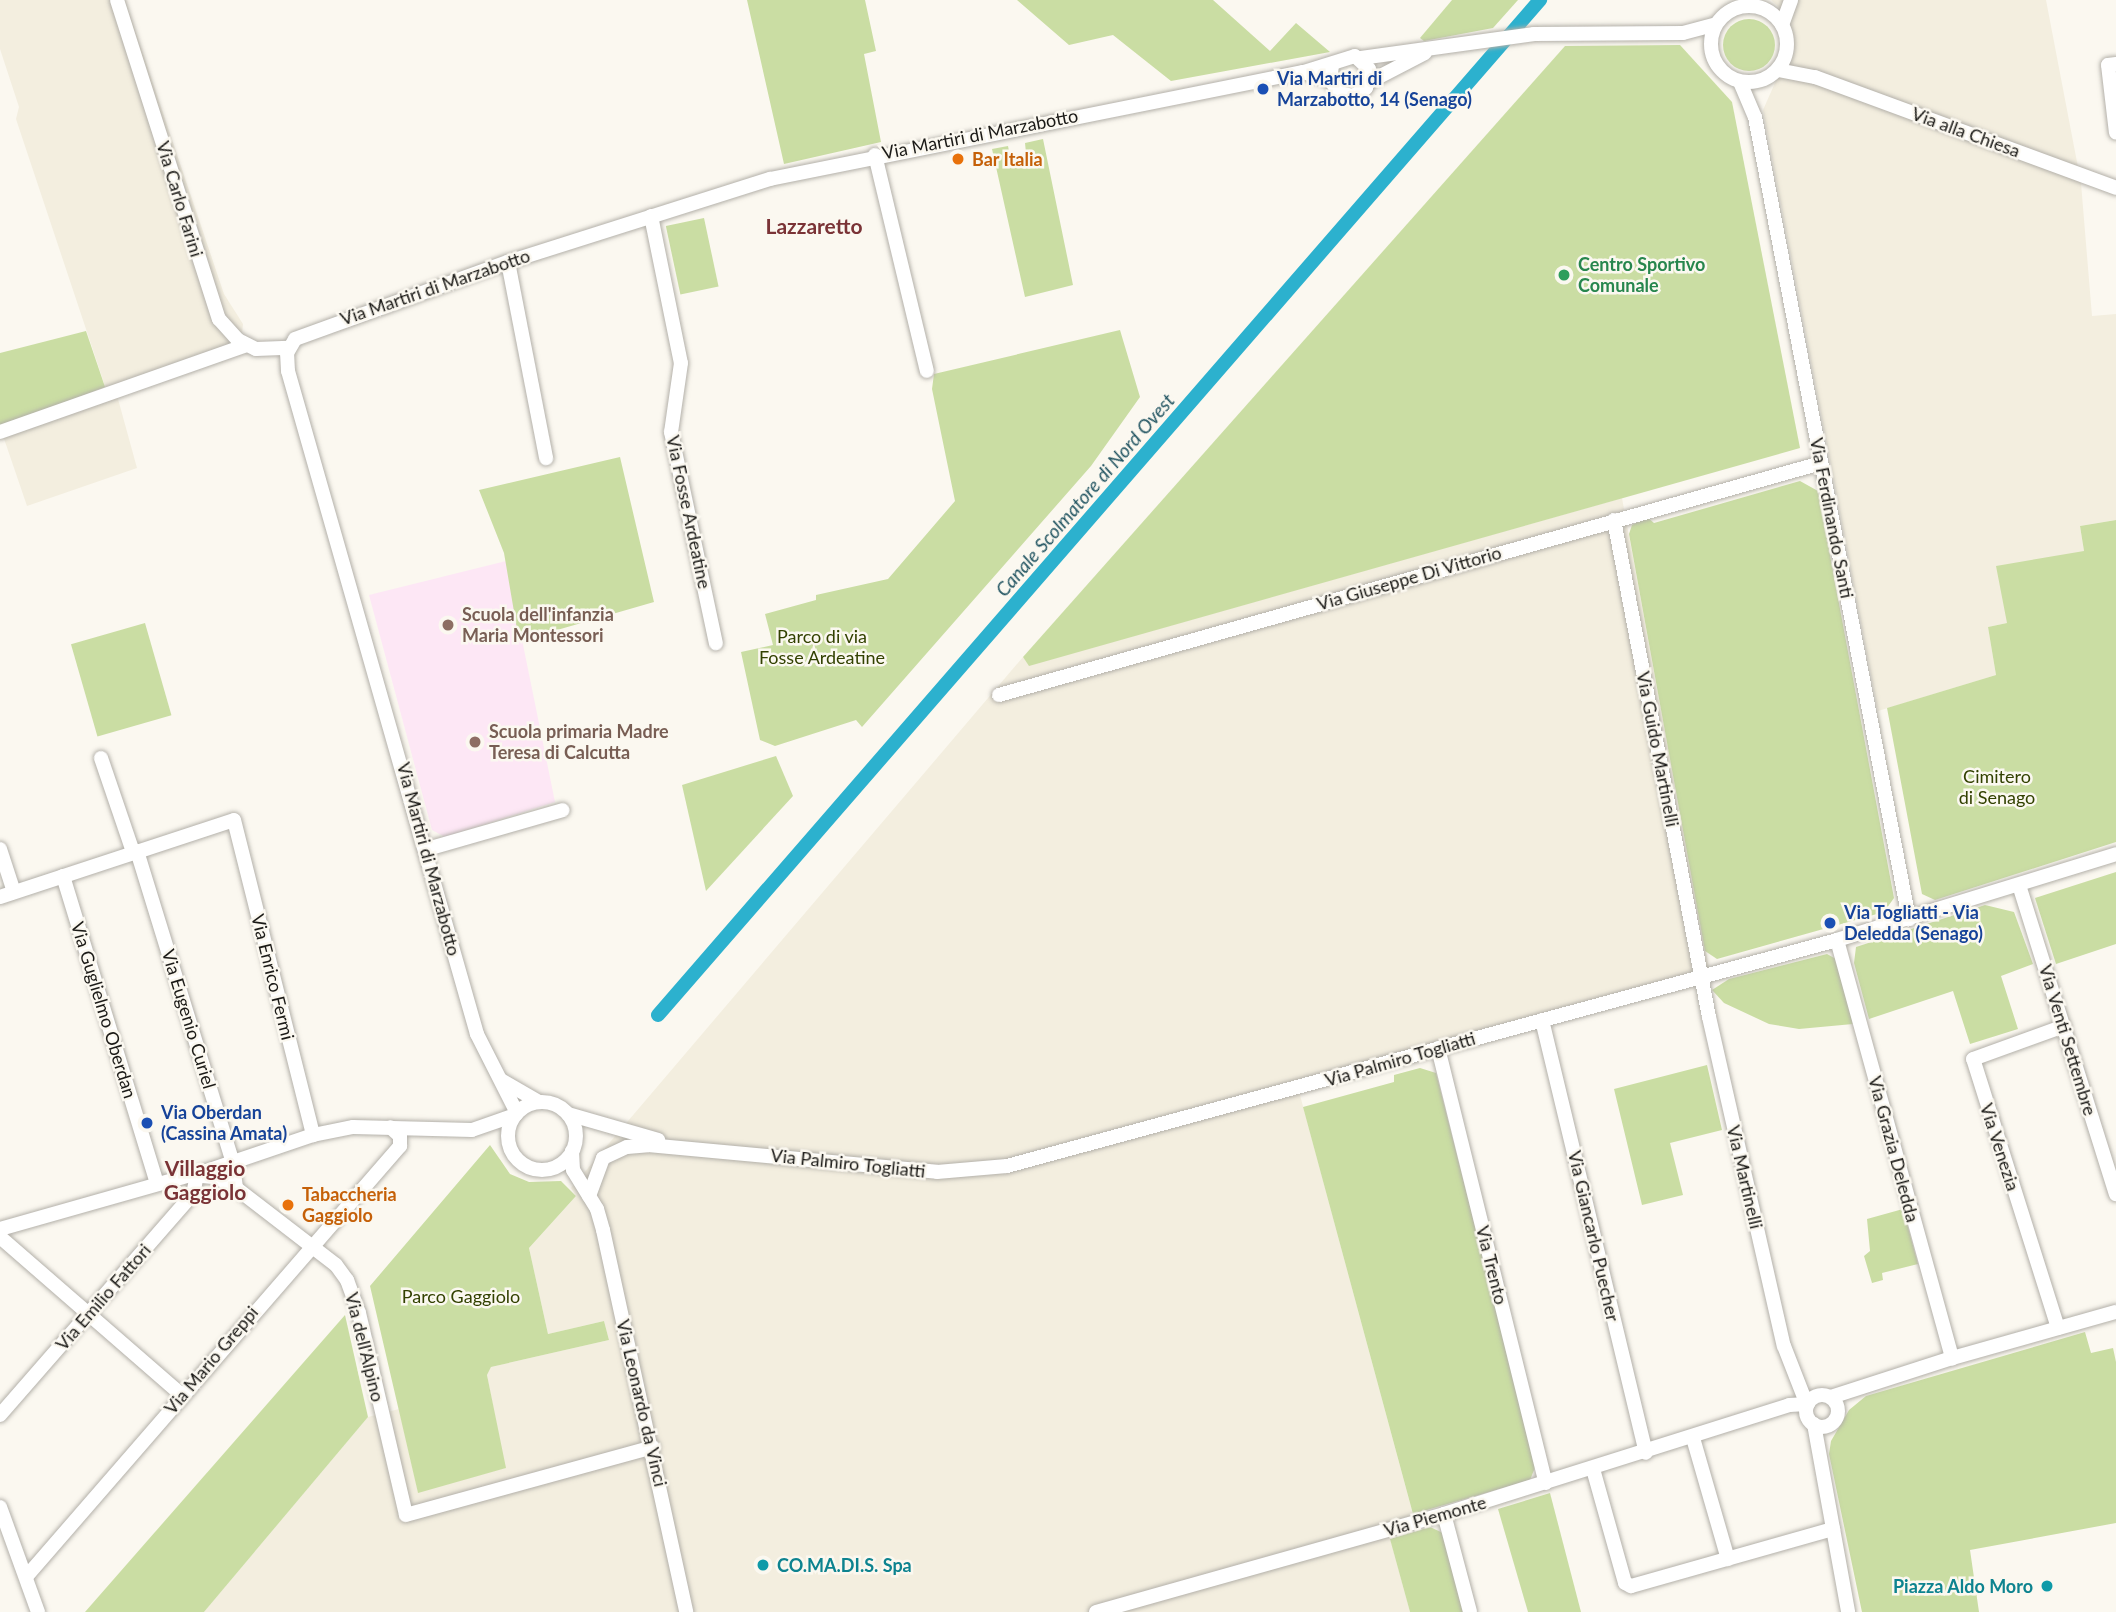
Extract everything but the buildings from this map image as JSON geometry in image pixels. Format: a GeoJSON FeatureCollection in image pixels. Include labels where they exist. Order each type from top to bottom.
{"type":"FeatureCollection","features":[{"type":"Feature","properties":{"kind":"street","name":"Via Carlo Farini"},"geometry":{"type":"LineString","coordinates":[[117,0],[215,308],[224,327],[247,345]]}},
{"type":"Feature","properties":{"kind":"street"},"geometry":{"type":"LineString","coordinates":[[1775,0],[1729,6],[1716,24],[1711,50],[1720,71],[1740,82],[1764,80],[1778,70],[1787,51],[1782,25],[1791,0]]}},
{"type":"Feature","properties":{"kind":"street"},"geometry":{"type":"LineString","coordinates":[[1752,4],[1782,25]]}},
{"type":"Feature","properties":{"kind":"street"},"geometry":{"type":"LineString","coordinates":[[1303,72],[1332,65],[1342,57],[1360,58],[1534,34],[1683,33],[1716,24]]}},
{"type":"Feature","properties":{"kind":"street"},"geometry":{"type":"LineString","coordinates":[[1683,33],[1711,50]]}},
{"type":"Feature","properties":{"kind":"street"},"geometry":{"type":"LineString","coordinates":[[1332,65],[1330,80],[1335,90],[1348,96],[1361,93],[1369,82],[1436,48]]}},
{"type":"Feature","properties":{"kind":"street","name":"Via alla Chiesa"},"geometry":{"type":"LineString","coordinates":[[1787,51],[1815,77]]}},
{"type":"Feature","properties":{"kind":"street"},"geometry":{"type":"LineString","coordinates":[[1360,58],[1369,69],[1369,82]]}},
{"type":"Feature","properties":{"kind":"street"},"geometry":{"type":"LineString","coordinates":[[2116,64],[2108,65],[2116,133]]}},
{"type":"Feature","properties":{"kind":"street","name":"Via alla Chiesa"},"geometry":{"type":"LineString","coordinates":[[1778,70],[1815,77],[2116,188]]}},
{"type":"Feature","properties":{"kind":"street","name":"Via Martiri di Marzabotto"},"geometry":{"type":"LineString","coordinates":[[516,1114],[477,1034],[427,849],[288,372],[289,348],[295,338],[312,329],[508,262],[762,181],[875,155],[1303,72],[1330,80]]}},
{"type":"Feature","properties":{"kind":"street","name":"Via Ferdinando Santi"},"geometry":{"type":"LineString","coordinates":[[1755,117],[1764,80]]}},
{"type":"Feature","properties":{"kind":"street","name":"Via Ferdinando Santi"},"geometry":{"type":"LineString","coordinates":[[1740,82],[1755,117],[1909,919]]}},
{"type":"Feature","properties":{"kind":"street"},"geometry":{"type":"LineString","coordinates":[[875,155],[926,371]]}},
{"type":"Feature","properties":{"kind":"street","name":"Via Fosse Ardeatine"},"geometry":{"type":"LineString","coordinates":[[651,216],[680,354],[671,432],[716,643]]}},
{"type":"Feature","properties":{"kind":"street"},"geometry":{"type":"LineString","coordinates":[[508,262],[546,458]]}},
{"type":"Feature","properties":{"kind":"street"},"geometry":{"type":"LineString","coordinates":[[0,432],[247,345],[266,351],[289,348]]}},
{"type":"Feature","properties":{"kind":"street","name":"Via Giuseppe Di Vittorio"},"geometry":{"type":"LineString","coordinates":[[999,695],[1821,463]]}},
{"type":"Feature","properties":{"kind":"street","name":"Via Guido Martinelli"},"geometry":{"type":"LineString","coordinates":[[1614,520],[1702,977]]}},
{"type":"Feature","properties":{"kind":"street","name":"Via Eugenio Curiel"},"geometry":{"type":"LineString","coordinates":[[101,758],[135,851],[232,1159],[236,1188]]}},
{"type":"Feature","properties":{"kind":"street"},"geometry":{"type":"LineString","coordinates":[[427,849],[563,810]]}},
{"type":"Feature","properties":{"kind":"street","name":"Via Enrico Fermi"},"geometry":{"type":"LineString","coordinates":[[135,851],[234,820],[313,1135]]}},
{"type":"Feature","properties":{"kind":"street"},"geometry":{"type":"LineString","coordinates":[[0,849],[7,895],[135,851]]}},
{"type":"Feature","properties":{"kind":"street","name":"Via Palmiro Togliatti"},"geometry":{"type":"LineString","coordinates":[[567,1113],[671,1144],[902,1169],[988,1170],[1837,940],[2116,854]]}},
{"type":"Feature","properties":{"kind":"street","name":"Via Guglielmo Oberdan"},"geometry":{"type":"LineString","coordinates":[[63,876],[158,1184]]}},
{"type":"Feature","properties":{"kind":"street","name":"Via Venti Settembre"},"geometry":{"type":"LineString","coordinates":[[2019,885],[2116,1194]]}},
{"type":"Feature","properties":{"kind":"street","name":"Via Grazia Deledda"},"geometry":{"type":"LineString","coordinates":[[1837,940],[1952,1357]]}},
{"type":"Feature","properties":{"kind":"street","name":"Via Martinelli"},"geometry":{"type":"LineString","coordinates":[[1702,977],[1794,1376]]}},
{"type":"Feature","properties":{"kind":"street","name":"Via Giancarlo Puecher"},"geometry":{"type":"LineString","coordinates":[[1542,1020],[1646,1453]]}},
{"type":"Feature","properties":{"kind":"street","name":"Via Venezia"},"geometry":{"type":"LineString","coordinates":[[2058,1328],[1973,1059],[2064,1026]]}},
{"type":"Feature","properties":{"kind":"street","name":"Via Trento"},"geometry":{"type":"LineString","coordinates":[[1438,1048],[1546,1483]]}},
{"type":"Feature","properties":{"kind":"street"},"geometry":{"type":"LineString","coordinates":[[500,1078],[539,1102],[567,1113],[574,1146]]}},
{"type":"Feature","properties":{"kind":"street"},"geometry":{"type":"LineString","coordinates":[[0,1229],[197,1175],[232,1159],[313,1135],[354,1127],[472,1130],[516,1114],[539,1102]]}},
{"type":"Feature","properties":{"kind":"street"},"geometry":{"type":"LineString","coordinates":[[516,1114],[508,1129],[510,1146],[524,1165],[549,1169],[579,1182]]}},
{"type":"Feature","properties":{"kind":"street"},"geometry":{"type":"LineString","coordinates":[[549,1169],[597,1124]]}},
{"type":"Feature","properties":{"kind":"street"},"geometry":{"type":"LineString","coordinates":[[390,1127],[400,1136],[400,1146]]}},
{"type":"Feature","properties":{"kind":"street","name":"Via Mario Greppi"},"geometry":{"type":"LineString","coordinates":[[26,1577],[310,1245],[400,1146],[414,1134],[430,1129]]}},
{"type":"Feature","properties":{"kind":"street"},"geometry":{"type":"LineString","coordinates":[[472,1130],[510,1146]]}},
{"type":"Feature","properties":{"kind":"street","name":"Via Palmiro Togliatti"},"geometry":{"type":"LineString","coordinates":[[589,1196],[603,1158],[627,1147],[671,1144]]}},
{"type":"Feature","properties":{"kind":"street","name":"Via Leonardo da Vinci"},"geometry":{"type":"LineString","coordinates":[[574,1146],[570,1161],[603,1230],[653,1447],[686,1612]]}},
{"type":"Feature","properties":{"kind":"street","name":"Via dell'Alpino"},"geometry":{"type":"LineString","coordinates":[[197,1175],[216,1177],[236,1188],[342,1272],[356,1301],[407,1515],[653,1447]]}},
{"type":"Feature","properties":{"kind":"street","name":"Via Emilio Fattori"},"geometry":{"type":"LineString","coordinates":[[0,1415],[193,1194],[197,1175]]}},
{"type":"Feature","properties":{"kind":"street"},"geometry":{"type":"LineString","coordinates":[[0,1237],[182,1395]]}},
{"type":"Feature","properties":{"kind":"street"},"geometry":{"type":"LineString","coordinates":[[1820,1401],[1952,1357],[2116,1312]]}},
{"type":"Feature","properties":{"kind":"street"},"geometry":{"type":"LineString","coordinates":[[1776,1410],[1788,1411],[1818,1424],[1838,1416],[1794,1376]]}},
{"type":"Feature","properties":{"kind":"street"},"geometry":{"type":"LineString","coordinates":[[1776,1410],[1792,1395],[1794,1376]]}},
{"type":"Feature","properties":{"kind":"street"},"geometry":{"type":"LineString","coordinates":[[1820,1401],[1819,1452],[1848,1612]]}},
{"type":"Feature","properties":{"kind":"street","name":"Via Piemonte"},"geometry":{"type":"LineString","coordinates":[[1096,1612],[1444,1514],[1646,1453],[1776,1410],[1820,1401]]}},
{"type":"Feature","properties":{"kind":"street"},"geometry":{"type":"LineString","coordinates":[[1693,1438],[1728,1559]]}},
{"type":"Feature","properties":{"kind":"street"},"geometry":{"type":"LineString","coordinates":[[1593,1469],[1625,1583],[1631,1586],[1833,1529]]}},
{"type":"Feature","properties":{"kind":"street"},"geometry":{"type":"LineString","coordinates":[[0,1507],[38,1612]]}},
{"type":"Feature","properties":{"kind":"street"},"geometry":{"type":"LineString","coordinates":[[1444,1514],[1470,1612]]}},
{"type":"Feature","properties":{"kind":"shaded area"},"geometry":{"type":"Polygon","coordinates":[[[0,0],[125,0],[224,294],[243,324],[241,344],[115,388],[137,468],[27,506],[0,427],[105,386],[16,119],[19,107],[0,49],[0,0]]]}},
{"type":"Feature","properties":{"kind":"shaded area"},"geometry":{"type":"Polygon","coordinates":[[[1771,0],[2046,0],[2081,183],[2092,316],[2116,314],[2116,520],[2080,526],[2084,551],[2007,623],[1988,627],[1996,675],[1878,711],[1763,110],[1794,40],[1781,9],[1771,0]]]}},
{"type":"Feature","properties":{"kind":"shaded area"},"geometry":{"type":"Polygon","coordinates":[[[1622,498],[1709,968],[1297,1084],[1414,1518],[1387,1527],[1410,1612],[204,1612],[368,1417],[399,1409],[418,1492],[505,1468],[487,1375],[491,1367],[609,1340],[604,1321],[548,1334],[529,1248],[576,1196],[571,1188],[1023,657],[1030,665],[1622,498]]]}},
{"type":"Feature","properties":{"kind":"shaded area","name":"Scuola primaria Madre Teresa di Calcutta"},"geometry":{"type":"Polygon","coordinates":[[[506,561],[555,802],[445,837],[432,830],[369,595],[506,561]]]}},
{"type":"Feature","properties":{"kind":"green space"},"geometry":{"type":"Polygon","coordinates":[[[747,0],[865,0],[876,51],[864,54],[881,142],[784,164],[747,0]]]}},
{"type":"Feature","properties":{"kind":"green space"},"geometry":{"type":"Polygon","coordinates":[[[1017,0],[1213,0],[1270,51],[1296,23],[1330,52],[1171,81],[1113,35],[1069,45],[1017,0]]]}},
{"type":"Feature","properties":{"kind":"green space"},"geometry":{"type":"Polygon","coordinates":[[[1452,0],[1518,0],[1493,28],[1424,41],[1420,38],[1452,0]]]}},
{"type":"Feature","properties":{"kind":"green space"},"geometry":{"type":"Polygon","coordinates":[[[1749,19],[1768,26],[1775,45],[1768,64],[1749,71],[1730,64],[1723,45],[1730,26],[1749,19]]]}},
{"type":"Feature","properties":{"kind":"green space","name":"Centro Sportivo Comunale"},"geometry":{"type":"Polygon","coordinates":[[[1680,45],[1732,102],[1800,448],[1029,666],[1023,657],[1565,46],[1680,45]]]}},
{"type":"Feature","properties":{"kind":"green space"},"geometry":{"type":"Polygon","coordinates":[[[1043,139],[1073,285],[1025,297],[992,149],[1008,146],[1010,156],[1019,155],[1026,153],[1025,143],[1043,139]]]}},
{"type":"Feature","properties":{"kind":"green space"},"geometry":{"type":"Polygon","coordinates":[[[704,218],[719,286],[680,295],[666,226],[704,218]]]}},
{"type":"Feature","properties":{"kind":"green space","name":"Parco di via Fosse Ardeatine"},"geometry":{"type":"Polygon","coordinates":[[[1120,330],[1140,397],[1091,466],[862,727],[856,720],[775,746],[760,740],[741,652],[773,645],[765,614],[816,600],[816,595],[888,579],[955,501],[932,389],[934,374],[1120,330]]]}},
{"type":"Feature","properties":{"kind":"green space"},"geometry":{"type":"Polygon","coordinates":[[[86,331],[105,387],[0,427],[0,353],[86,331]]]}},
{"type":"Feature","properties":{"kind":"green space"},"geometry":{"type":"Polygon","coordinates":[[[620,457],[654,602],[519,641],[504,553],[479,490],[620,457]]]}},
{"type":"Feature","properties":{"kind":"green space"},"geometry":{"type":"Polygon","coordinates":[[[1800,481],[1818,491],[1894,898],[1884,912],[1717,959],[1705,951],[1629,534],[1632,525],[1647,517],[1654,523],[1800,481]]]}},
{"type":"Feature","properties":{"kind":"green space","name":"Cimitero di Senago"},"geometry":{"type":"Polygon","coordinates":[[[2116,520],[2116,842],[1935,900],[1922,894],[1887,708],[1996,675],[1988,627],[2007,623],[1996,566],[2084,551],[2080,526],[2116,520]]]}},
{"type":"Feature","properties":{"kind":"green space"},"geometry":{"type":"Polygon","coordinates":[[[145,623],[171,715],[97,737],[71,644],[145,623]]]}},
{"type":"Feature","properties":{"kind":"green space"},"geometry":{"type":"Polygon","coordinates":[[[776,756],[793,796],[706,891],[682,785],[776,756]]]}},
{"type":"Feature","properties":{"kind":"green space"},"geometry":{"type":"Polygon","coordinates":[[[2116,872],[2116,944],[2056,964],[2035,898],[2116,872]]]}},
{"type":"Feature","properties":{"kind":"green space"},"geometry":{"type":"Polygon","coordinates":[[[1985,905],[2014,912],[2033,964],[2001,976],[2018,1029],[1970,1044],[1953,991],[1869,1019],[1854,963],[1856,947],[1985,905]]]}},
{"type":"Feature","properties":{"kind":"green space"},"geometry":{"type":"Polygon","coordinates":[[[1827,954],[1836,959],[1853,1024],[1799,1029],[1769,1024],[1724,1003],[1712,990],[1729,979],[1827,954]]]}},
{"type":"Feature","properties":{"kind":"green space"},"geometry":{"type":"Polygon","coordinates":[[[1707,1065],[1722,1130],[1670,1143],[1683,1195],[1642,1205],[1614,1089],[1707,1065]]]}},
{"type":"Feature","properties":{"kind":"green space"},"geometry":{"type":"Polygon","coordinates":[[[1420,1068],[1436,1073],[1536,1465],[1530,1480],[1413,1514],[1303,1107],[1394,1082],[1394,1075],[1420,1068]]]}},
{"type":"Feature","properties":{"kind":"green space","name":"Parco Gaggiolo"},"geometry":{"type":"Polygon","coordinates":[[[490,1145],[510,1174],[529,1182],[561,1181],[576,1196],[529,1248],[548,1334],[604,1321],[609,1340],[491,1367],[487,1375],[506,1468],[418,1493],[370,1286],[490,1145]]]}},
{"type":"Feature","properties":{"kind":"green space"},"geometry":{"type":"Polygon","coordinates":[[[1903,1209],[1918,1264],[1882,1273],[1883,1280],[1872,1283],[1864,1256],[1870,1251],[1867,1219],[1903,1209]]]}},
{"type":"Feature","properties":{"kind":"green space"},"geometry":{"type":"Polygon","coordinates":[[[345,1315],[368,1417],[204,1612],[85,1612],[345,1315]]]}},
{"type":"Feature","properties":{"kind":"green space"},"geometry":{"type":"Polygon","coordinates":[[[2085,1332],[2091,1353],[2113,1348],[2116,1362],[2116,1523],[1970,1550],[1979,1612],[1862,1612],[1829,1454],[1831,1441],[1849,1410],[1866,1396],[2085,1332]]]}},
{"type":"Feature","properties":{"kind":"green space"},"geometry":{"type":"Polygon","coordinates":[[[1550,1493],[1581,1612],[1528,1612],[1498,1509],[1550,1493]]]}},
{"type":"Feature","properties":{"kind":"green space"},"geometry":{"type":"Polygon","coordinates":[[[1430,1527],[1443,1533],[1464,1612],[1410,1612],[1390,1539],[1430,1527]]]}},
{"type":"Feature","properties":{"kind":"waterway","name":"Canale Scolmatore di Nord Ovest"},"geometry":{"type":"LineString","coordinates":[[658,1015],[1540,0]]}},
{"type":"Feature","properties":{"kind":"place","name":"Via Martiri di Marzabotto, 14 (Senago)"},"geometry":{"type":"Point","coordinates":[1263,89]}},
{"type":"Feature","properties":{"kind":"place","name":"Bar Italia"},"geometry":{"type":"Point","coordinates":[958,159]}},
{"type":"Feature","properties":{"kind":"place","name":"Centro Sportivo Comunale"},"geometry":{"type":"Point","coordinates":[1564,275]}},
{"type":"Feature","properties":{"kind":"place","name":"Scuola dell'infanzia Maria Montessori"},"geometry":{"type":"Point","coordinates":[448,625]}},
{"type":"Feature","properties":{"kind":"place","name":"Scuola primaria Madre Teresa di Calcutta"},"geometry":{"type":"Point","coordinates":[475,742]}},
{"type":"Feature","properties":{"kind":"place","name":"Via Togliatti - Via Deledda (Senago)"},"geometry":{"type":"Point","coordinates":[1830,923]}},
{"type":"Feature","properties":{"kind":"place","name":"Via Oberdan (Cassina Amata)"},"geometry":{"type":"Point","coordinates":[147,1123]}},
{"type":"Feature","properties":{"kind":"place","name":"Tabaccheria Gaggiolo"},"geometry":{"type":"Point","coordinates":[288,1205]}},
{"type":"Feature","properties":{"kind":"place","name":"CO.MA.DI.S. Spa"},"geometry":{"type":"Point","coordinates":[763,1565]}},
{"type":"Feature","properties":{"kind":"place","name":"Piazza Aldo Moro"},"geometry":{"type":"Point","coordinates":[2047,1586]}},
{"type":"Feature","properties":{"kind":"district","name":"Lazzaretto"},"geometry":{"type":"Point","coordinates":[814,226]}},
{"type":"Feature","properties":{"kind":"district","name":"Villaggio Gaggiolo"},"geometry":{"type":"Point","coordinates":[205,1180]}}]}
